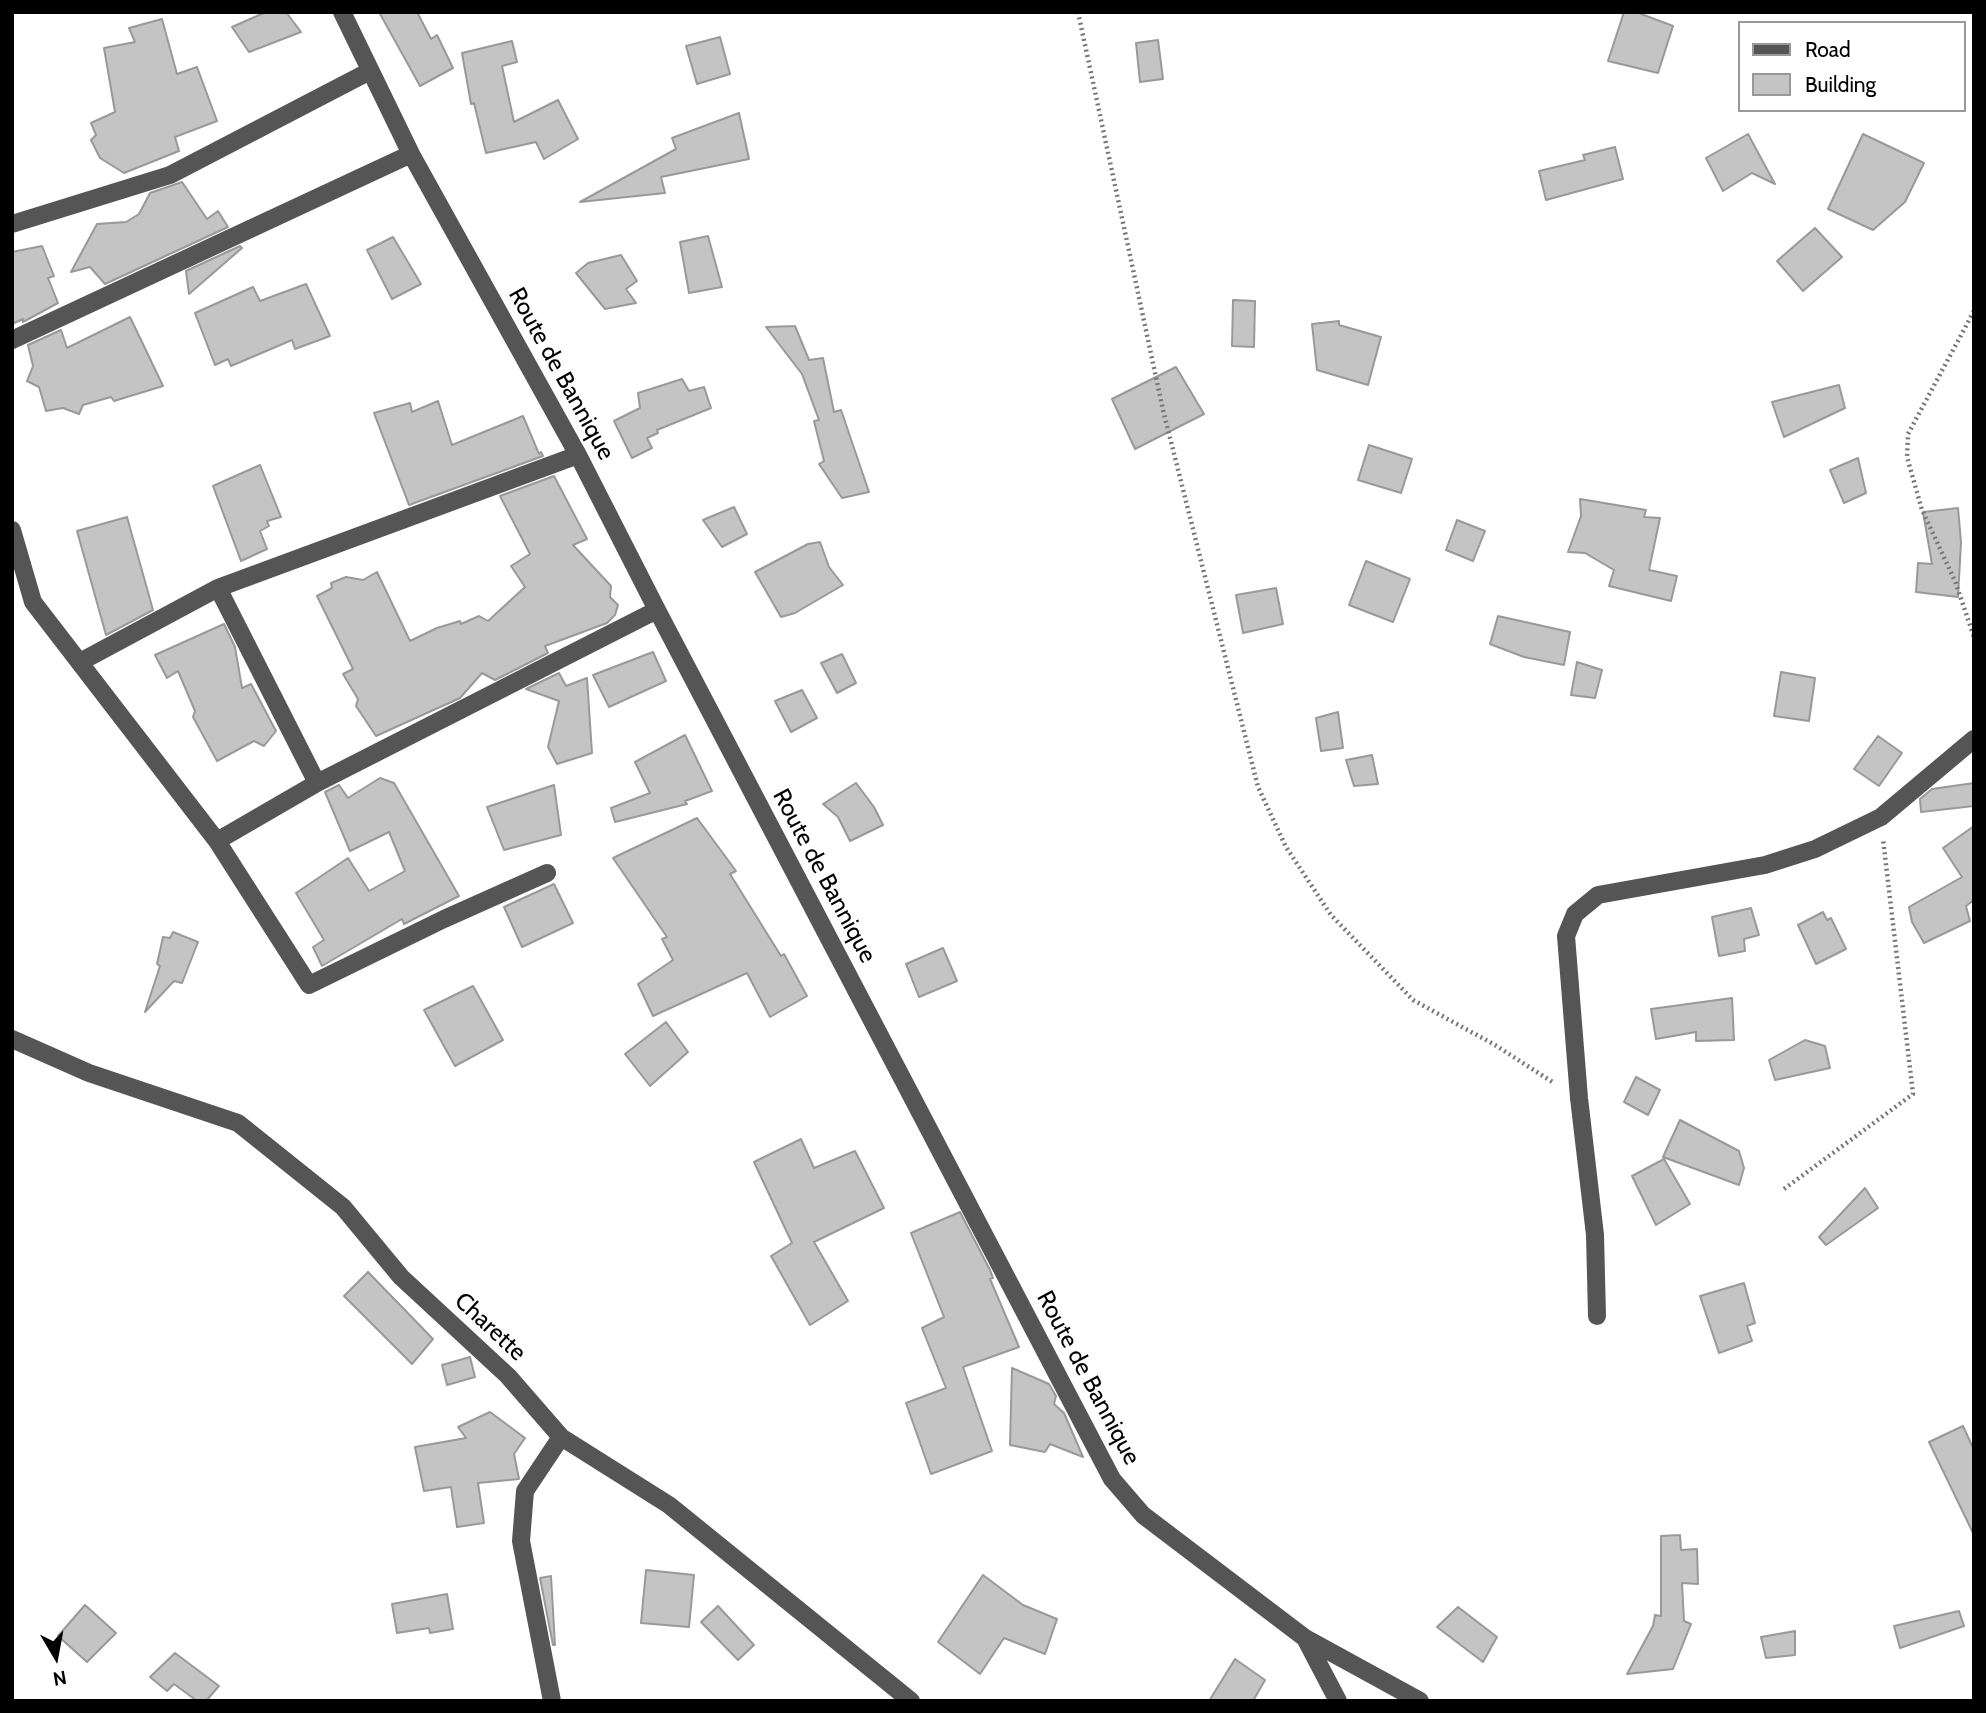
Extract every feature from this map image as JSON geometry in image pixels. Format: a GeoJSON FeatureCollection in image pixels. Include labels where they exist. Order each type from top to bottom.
{"type":"FeatureCollection","features":[{"type":"Feature","properties":{"kind":"street","name":"Route de Bannique"},"geometry":{"type":"LineString","coordinates":[[342,12],[411,154],[578,455],[1112,1479],[1143,1515],[1305,1638],[1334,1696]]}},
{"type":"Feature","properties":{"kind":"street"},"geometry":{"type":"LineString","coordinates":[[12,224],[170,175],[370,71]]}},
{"type":"Feature","properties":{"kind":"street"},"geometry":{"type":"LineString","coordinates":[[12,340],[411,154]]}},
{"type":"Feature","properties":{"kind":"street"},"geometry":{"type":"LineString","coordinates":[[80,662],[218,588],[578,455]]}},
{"type":"Feature","properties":{"kind":"street"},"geometry":{"type":"LineString","coordinates":[[12,530],[33,602],[217,841],[309,985],[547,873]]}},
{"type":"Feature","properties":{"kind":"street"},"geometry":{"type":"LineString","coordinates":[[218,588],[317,783]]}},
{"type":"Feature","properties":{"kind":"street"},"geometry":{"type":"LineString","coordinates":[[217,841],[317,783],[657,610]]}},
{"type":"Feature","properties":{"kind":"street"},"geometry":{"type":"LineString","coordinates":[[1597,1316],[1595,1235],[1579,1098],[1566,936],[1575,914],[1598,895],[1765,865],[1815,849],[1881,817],[1974,739]]}},
{"type":"Feature","properties":{"kind":"street","name":"Charette"},"geometry":{"type":"LineString","coordinates":[[12,1039],[89,1073],[238,1123],[343,1207],[401,1277],[508,1376],[561,1437],[669,1505],[911,1701]]}},
{"type":"Feature","properties":{"kind":"street"},"geometry":{"type":"LineString","coordinates":[[552,1701],[521,1541],[525,1491],[561,1437]]}},
{"type":"Feature","properties":{"kind":"street"},"geometry":{"type":"LineString","coordinates":[[1305,1638],[1420,1701]]}},
{"type":"Feature","properties":{"kind":"path"},"geometry":{"type":"LineString","coordinates":[[1078,12],[1163,410],[1258,787],[1286,847],[1331,915],[1413,1000],[1495,1045],[1579,1098]]}},
{"type":"Feature","properties":{"kind":"path"},"geometry":{"type":"LineString","coordinates":[[1974,311],[1908,434],[1907,457],[1922,510],[1955,581],[1974,637]]}},
{"type":"Feature","properties":{"kind":"path"},"geometry":{"type":"LineString","coordinates":[[1784,1189],[1913,1094],[1881,817]]}},
{"type":"Feature","properties":{"kind":"building"},"geometry":{"type":"Polygon","coordinates":[[[266,12],[286,12],[301,32],[249,52],[232,27],[266,12]]]}},
{"type":"Feature","properties":{"kind":"building"},"geometry":{"type":"Polygon","coordinates":[[[379,12],[417,12],[431,39],[437,35],[453,68],[420,86],[379,12]]]}},
{"type":"Feature","properties":{"kind":"building"},"geometry":{"type":"Polygon","coordinates":[[[1624,12],[1636,12],[1673,26],[1658,73],[1608,61],[1624,12]]]}},
{"type":"Feature","properties":{"kind":"building"},"geometry":{"type":"Polygon","coordinates":[[[162,19],[177,74],[197,67],[217,121],[175,137],[179,151],[124,173],[100,158],[91,140],[96,135],[91,123],[115,112],[104,48],[135,42],[129,28],[162,19]]]}},
{"type":"Feature","properties":{"kind":"building"},"geometry":{"type":"Polygon","coordinates":[[[720,37],[730,74],[697,84],[686,46],[720,37]]]}},
{"type":"Feature","properties":{"kind":"building"},"geometry":{"type":"Polygon","coordinates":[[[1158,40],[1163,79],[1140,82],[1136,43],[1158,40]]]}},
{"type":"Feature","properties":{"kind":"building"},"geometry":{"type":"Polygon","coordinates":[[[512,41],[517,62],[502,66],[514,122],[558,100],[578,139],[544,159],[536,142],[486,153],[474,103],[471,104],[462,53],[512,41]]]}},
{"type":"Feature","properties":{"kind":"building"},"geometry":{"type":"Polygon","coordinates":[[[739,113],[749,159],[661,177],[665,193],[580,202],[676,149],[672,138],[739,113]]]}},
{"type":"Feature","properties":{"kind":"building"},"geometry":{"type":"Polygon","coordinates":[[[1748,134],[1775,184],[1752,173],[1723,191],[1706,158],[1748,134]]]}},
{"type":"Feature","properties":{"kind":"building"},"geometry":{"type":"Polygon","coordinates":[[[1863,134],[1924,163],[1905,202],[1873,230],[1828,209],[1863,134]]]}},
{"type":"Feature","properties":{"kind":"building"},"geometry":{"type":"Polygon","coordinates":[[[1615,147],[1623,179],[1546,200],[1539,171],[1585,160],[1583,155],[1615,147]]]}},
{"type":"Feature","properties":{"kind":"building"},"geometry":{"type":"Polygon","coordinates":[[[182,182],[207,219],[218,211],[228,227],[105,284],[90,267],[71,272],[97,224],[126,222],[139,214],[150,193],[182,182]]]}},
{"type":"Feature","properties":{"kind":"building"},"geometry":{"type":"Polygon","coordinates":[[[1815,228],[1842,257],[1803,291],[1777,261],[1815,228]]]}},
{"type":"Feature","properties":{"kind":"building"},"geometry":{"type":"Polygon","coordinates":[[[708,236],[722,287],[689,293],[680,242],[708,236]]]}},
{"type":"Feature","properties":{"kind":"building"},"geometry":{"type":"Polygon","coordinates":[[[393,237],[421,284],[392,299],[367,250],[393,237]]]}},
{"type":"Feature","properties":{"kind":"building"},"geometry":{"type":"Polygon","coordinates":[[[42,246],[54,276],[48,278],[58,303],[23,322],[23,319],[12,324],[12,252],[42,246]]]}},
{"type":"Feature","properties":{"kind":"building"},"geometry":{"type":"Polygon","coordinates":[[[240,246],[242,248],[189,294],[186,271],[240,246]]]}},
{"type":"Feature","properties":{"kind":"building"},"geometry":{"type":"Polygon","coordinates":[[[621,255],[637,281],[626,289],[636,303],[605,309],[576,273],[588,263],[621,255]]]}},
{"type":"Feature","properties":{"kind":"building"},"geometry":{"type":"Polygon","coordinates":[[[306,284],[330,336],[295,349],[292,340],[231,366],[228,359],[215,365],[195,313],[253,287],[260,301],[306,284]]]}},
{"type":"Feature","properties":{"kind":"building"},"geometry":{"type":"Polygon","coordinates":[[[1233,300],[1255,301],[1254,347],[1232,346],[1233,300]]]}},
{"type":"Feature","properties":{"kind":"building"},"geometry":{"type":"Polygon","coordinates":[[[130,317],[163,386],[114,401],[111,397],[83,405],[79,414],[63,408],[46,411],[39,387],[27,381],[33,366],[28,345],[61,330],[67,348],[130,317]]]}},
{"type":"Feature","properties":{"kind":"building"},"geometry":{"type":"Polygon","coordinates":[[[1339,321],[1339,325],[1381,337],[1368,385],[1317,370],[1312,324],[1339,321]]]}},
{"type":"Feature","properties":{"kind":"building"},"geometry":{"type":"Polygon","coordinates":[[[795,326],[809,360],[823,358],[834,412],[841,410],[869,492],[842,498],[819,464],[824,461],[814,421],[819,420],[802,374],[766,327],[795,326]]]}},
{"type":"Feature","properties":{"kind":"building"},"geometry":{"type":"Polygon","coordinates":[[[1176,367],[1204,414],[1135,449],[1112,399],[1176,367]]]}},
{"type":"Feature","properties":{"kind":"building"},"geometry":{"type":"Polygon","coordinates":[[[682,379],[689,391],[704,387],[711,408],[657,430],[658,433],[647,438],[652,448],[632,458],[614,421],[640,408],[638,393],[682,379]]]}},
{"type":"Feature","properties":{"kind":"building"},"geometry":{"type":"Polygon","coordinates":[[[1839,385],[1845,408],[1784,437],[1772,402],[1839,385]]]}},
{"type":"Feature","properties":{"kind":"building"},"geometry":{"type":"Polygon","coordinates":[[[438,401],[452,445],[523,416],[539,454],[541,452],[543,456],[409,505],[374,413],[410,403],[412,412],[438,401]]]}},
{"type":"Feature","properties":{"kind":"building"},"geometry":{"type":"Polygon","coordinates":[[[1369,445],[1412,459],[1401,493],[1358,480],[1369,445]]]}},
{"type":"Feature","properties":{"kind":"building"},"geometry":{"type":"Polygon","coordinates":[[[1858,458],[1866,493],[1844,503],[1830,470],[1858,458]]]}},
{"type":"Feature","properties":{"kind":"building"},"geometry":{"type":"Polygon","coordinates":[[[260,465],[281,517],[267,521],[269,526],[260,531],[267,549],[241,561],[213,486],[260,465]]]}},
{"type":"Feature","properties":{"kind":"building"},"geometry":{"type":"Polygon","coordinates":[[[554,476],[587,539],[573,545],[611,586],[610,597],[618,605],[615,615],[607,623],[545,646],[548,653],[495,680],[482,673],[460,698],[376,736],[356,706],[358,699],[343,674],[353,669],[317,596],[332,588],[331,583],[346,577],[363,580],[377,572],[410,641],[437,628],[460,621],[461,624],[479,616],[488,621],[525,587],[511,566],[530,554],[500,496],[554,476]]]}},
{"type":"Feature","properties":{"kind":"building"},"geometry":{"type":"Polygon","coordinates":[[[1580,499],[1646,510],[1644,517],[1660,518],[1649,570],[1677,576],[1671,601],[1609,586],[1614,570],[1585,553],[1568,552],[1581,516],[1580,499]]]}},
{"type":"Feature","properties":{"kind":"building"},"geometry":{"type":"Polygon","coordinates":[[[734,507],[747,534],[722,547],[703,520],[734,507]]]}},
{"type":"Feature","properties":{"kind":"building"},"geometry":{"type":"Polygon","coordinates":[[[1958,508],[1961,542],[1958,597],[1916,592],[1918,563],[1932,564],[1923,512],[1958,508]]]}},
{"type":"Feature","properties":{"kind":"building"},"geometry":{"type":"Polygon","coordinates":[[[127,517],[153,610],[106,635],[77,531],[127,517]]]}},
{"type":"Feature","properties":{"kind":"building"},"geometry":{"type":"Polygon","coordinates":[[[1457,520],[1485,531],[1473,561],[1446,550],[1457,520]]]}},
{"type":"Feature","properties":{"kind":"building"},"geometry":{"type":"Polygon","coordinates":[[[820,542],[829,567],[843,585],[795,613],[781,617],[755,572],[808,544],[820,542]]]}},
{"type":"Feature","properties":{"kind":"building"},"geometry":{"type":"Polygon","coordinates":[[[1366,561],[1410,579],[1393,622],[1349,605],[1366,561]]]}},
{"type":"Feature","properties":{"kind":"building"},"geometry":{"type":"Polygon","coordinates":[[[1276,588],[1283,624],[1243,633],[1236,595],[1276,588]]]}},
{"type":"Feature","properties":{"kind":"building"},"geometry":{"type":"Polygon","coordinates":[[[1498,616],[1570,632],[1564,665],[1524,657],[1490,644],[1498,616]]]}},
{"type":"Feature","properties":{"kind":"building"},"geometry":{"type":"Polygon","coordinates":[[[224,624],[235,647],[242,688],[251,684],[276,731],[264,746],[254,741],[217,761],[193,717],[195,711],[178,671],[167,678],[155,655],[224,624]]]}},
{"type":"Feature","properties":{"kind":"building"},"geometry":{"type":"Polygon","coordinates":[[[653,652],[666,681],[609,707],[593,675],[653,652]]]}},
{"type":"Feature","properties":{"kind":"building"},"geometry":{"type":"Polygon","coordinates":[[[842,654],[856,683],[837,693],[821,663],[842,654]]]}},
{"type":"Feature","properties":{"kind":"building"},"geometry":{"type":"Polygon","coordinates":[[[1577,662],[1602,670],[1595,698],[1571,695],[1577,662]]]}},
{"type":"Feature","properties":{"kind":"building"},"geometry":{"type":"Polygon","coordinates":[[[1781,672],[1815,678],[1809,721],[1774,716],[1781,672]]]}},
{"type":"Feature","properties":{"kind":"building"},"geometry":{"type":"Polygon","coordinates":[[[559,673],[566,686],[587,678],[592,753],[557,764],[548,747],[559,701],[526,689],[559,673]]]}},
{"type":"Feature","properties":{"kind":"building"},"geometry":{"type":"Polygon","coordinates":[[[802,690],[817,718],[791,732],[775,701],[802,690]]]}},
{"type":"Feature","properties":{"kind":"building"},"geometry":{"type":"Polygon","coordinates":[[[1338,712],[1343,748],[1321,751],[1316,718],[1338,712]]]}},
{"type":"Feature","properties":{"kind":"building"},"geometry":{"type":"Polygon","coordinates":[[[685,735],[712,791],[685,801],[687,804],[615,822],[611,808],[650,793],[635,762],[685,735]]]}},
{"type":"Feature","properties":{"kind":"building"},"geometry":{"type":"Polygon","coordinates":[[[1878,736],[1902,753],[1879,786],[1854,769],[1878,736]]]}},
{"type":"Feature","properties":{"kind":"building"},"geometry":{"type":"Polygon","coordinates":[[[1372,755],[1378,784],[1354,786],[1346,760],[1372,755]]]}},
{"type":"Feature","properties":{"kind":"building"},"geometry":{"type":"Polygon","coordinates":[[[380,778],[394,783],[459,896],[404,924],[402,919],[322,966],[313,947],[324,940],[296,893],[348,858],[369,891],[405,871],[389,832],[350,851],[325,792],[339,785],[348,798],[380,778]]]}},
{"type":"Feature","properties":{"kind":"building"},"geometry":{"type":"Polygon","coordinates":[[[856,783],[874,807],[883,825],[850,841],[838,817],[823,804],[856,783]]]}},
{"type":"Feature","properties":{"kind":"building"},"geometry":{"type":"Polygon","coordinates":[[[1974,783],[1974,806],[1921,812],[1920,799],[1932,789],[1974,783]]]}},
{"type":"Feature","properties":{"kind":"building"},"geometry":{"type":"Polygon","coordinates":[[[554,785],[561,835],[504,850],[487,807],[554,785]]]}},
{"type":"Feature","properties":{"kind":"building"},"geometry":{"type":"Polygon","coordinates":[[[697,818],[736,871],[730,874],[781,956],[784,954],[807,996],[770,1017],[747,973],[653,1016],[638,984],[673,960],[662,939],[667,937],[613,858],[697,818]]]}},
{"type":"Feature","properties":{"kind":"building"},"geometry":{"type":"Polygon","coordinates":[[[1974,826],[1974,900],[1966,906],[1970,921],[1924,943],[1912,922],[1909,907],[1962,877],[1943,848],[1974,826]]]}},
{"type":"Feature","properties":{"kind":"building"},"geometry":{"type":"Polygon","coordinates":[[[554,884],[573,923],[522,947],[504,907],[554,884]]]}},
{"type":"Feature","properties":{"kind":"building"},"geometry":{"type":"Polygon","coordinates":[[[1751,908],[1759,935],[1744,939],[1745,951],[1719,956],[1712,917],[1751,908]]]}},
{"type":"Feature","properties":{"kind":"building"},"geometry":{"type":"Polygon","coordinates":[[[1823,912],[1827,920],[1831,918],[1846,949],[1816,964],[1798,925],[1823,912]]]}},
{"type":"Feature","properties":{"kind":"building"},"geometry":{"type":"Polygon","coordinates":[[[173,932],[198,942],[182,983],[174,981],[145,1012],[160,966],[157,964],[163,937],[170,938],[173,932]]]}},
{"type":"Feature","properties":{"kind":"building"},"geometry":{"type":"Polygon","coordinates":[[[943,948],[957,981],[919,997],[906,964],[943,948]]]}},
{"type":"Feature","properties":{"kind":"building"},"geometry":{"type":"Polygon","coordinates":[[[473,986],[503,1040],[455,1066],[424,1010],[473,986]]]}},
{"type":"Feature","properties":{"kind":"building"},"geometry":{"type":"Polygon","coordinates":[[[1732,998],[1734,1040],[1696,1041],[1696,1032],[1656,1039],[1651,1009],[1732,998]]]}},
{"type":"Feature","properties":{"kind":"building"},"geometry":{"type":"Polygon","coordinates":[[[666,1022],[688,1052],[650,1086],[625,1054],[666,1022]]]}},
{"type":"Feature","properties":{"kind":"building"},"geometry":{"type":"Polygon","coordinates":[[[1805,1040],[1825,1046],[1830,1068],[1775,1080],[1769,1060],[1805,1040]]]}},
{"type":"Feature","properties":{"kind":"building"},"geometry":{"type":"Polygon","coordinates":[[[1636,1077],[1660,1090],[1648,1115],[1624,1102],[1636,1077]]]}},
{"type":"Feature","properties":{"kind":"building"},"geometry":{"type":"Polygon","coordinates":[[[1680,1120],[1739,1151],[1744,1168],[1739,1185],[1663,1157],[1680,1120]]]}},
{"type":"Feature","properties":{"kind":"building"},"geometry":{"type":"Polygon","coordinates":[[[801,1139],[814,1168],[855,1151],[884,1208],[814,1242],[848,1301],[810,1325],[771,1256],[792,1243],[754,1162],[801,1139]]]}},
{"type":"Feature","properties":{"kind":"building"},"geometry":{"type":"Polygon","coordinates":[[[1664,1159],[1690,1204],[1656,1225],[1632,1176],[1664,1159]]]}},
{"type":"Feature","properties":{"kind":"building"},"geometry":{"type":"Polygon","coordinates":[[[1865,1188],[1878,1208],[1826,1245],[1819,1237],[1865,1188]]]}},
{"type":"Feature","properties":{"kind":"building"},"geometry":{"type":"Polygon","coordinates":[[[960,1212],[990,1270],[993,1278],[990,1279],[1019,1347],[963,1367],[992,1451],[931,1474],[906,1403],[946,1388],[922,1328],[944,1317],[911,1233],[960,1212]]]}},
{"type":"Feature","properties":{"kind":"building"},"geometry":{"type":"Polygon","coordinates":[[[368,1272],[433,1339],[412,1364],[344,1296],[368,1272]]]}},
{"type":"Feature","properties":{"kind":"building"},"geometry":{"type":"Polygon","coordinates":[[[1744,1283],[1755,1323],[1747,1326],[1752,1341],[1719,1353],[1700,1296],[1744,1283]]]}},
{"type":"Feature","properties":{"kind":"building"},"geometry":{"type":"Polygon","coordinates":[[[470,1357],[475,1377],[447,1385],[442,1365],[470,1357]]]}},
{"type":"Feature","properties":{"kind":"building"},"geometry":{"type":"Polygon","coordinates":[[[1012,1368],[1049,1384],[1056,1396],[1054,1404],[1064,1413],[1083,1457],[1050,1444],[1045,1452],[1010,1445],[1012,1368]]]}},
{"type":"Feature","properties":{"kind":"building"},"geometry":{"type":"Polygon","coordinates":[[[490,1412],[525,1438],[514,1454],[519,1479],[478,1483],[484,1523],[457,1527],[451,1487],[424,1491],[415,1447],[466,1438],[458,1427],[490,1412]]]}},
{"type":"Feature","properties":{"kind":"building"},"geometry":{"type":"Polygon","coordinates":[[[1963,1426],[1974,1450],[1974,1535],[1929,1442],[1963,1426]]]}},
{"type":"Feature","properties":{"kind":"building"},"geometry":{"type":"Polygon","coordinates":[[[1680,1535],[1681,1550],[1697,1549],[1698,1584],[1682,1583],[1684,1621],[1691,1624],[1673,1669],[1627,1674],[1653,1626],[1655,1615],[1661,1616],[1661,1536],[1680,1535]]]}},
{"type":"Feature","properties":{"kind":"building"},"geometry":{"type":"Polygon","coordinates":[[[646,1570],[694,1575],[689,1627],[641,1623],[646,1570]]]}},
{"type":"Feature","properties":{"kind":"building"},"geometry":{"type":"Polygon","coordinates":[[[983,1575],[1023,1605],[1057,1619],[1045,1654],[1004,1638],[980,1674],[938,1642],[983,1575]]]}},
{"type":"Feature","properties":{"kind":"building"},"geometry":{"type":"Polygon","coordinates":[[[551,1576],[555,1645],[540,1578],[551,1576]]]}},
{"type":"Feature","properties":{"kind":"building"},"geometry":{"type":"Polygon","coordinates":[[[447,1594],[453,1629],[430,1633],[429,1628],[397,1633],[392,1604],[447,1594]]]}},
{"type":"Feature","properties":{"kind":"building"},"geometry":{"type":"Polygon","coordinates":[[[85,1605],[116,1633],[87,1662],[58,1636],[85,1605]]]}},
{"type":"Feature","properties":{"kind":"building"},"geometry":{"type":"Polygon","coordinates":[[[718,1606],[754,1645],[738,1660],[701,1622],[718,1606]]]}},
{"type":"Feature","properties":{"kind":"building"},"geometry":{"type":"Polygon","coordinates":[[[1458,1607],[1497,1637],[1483,1662],[1437,1627],[1458,1607]]]}},
{"type":"Feature","properties":{"kind":"building"},"geometry":{"type":"Polygon","coordinates":[[[1959,1611],[1964,1626],[1900,1648],[1894,1626],[1959,1611]]]}},
{"type":"Feature","properties":{"kind":"building"},"geometry":{"type":"Polygon","coordinates":[[[1795,1631],[1795,1655],[1766,1658],[1761,1637],[1795,1631]]]}},
{"type":"Feature","properties":{"kind":"building"},"geometry":{"type":"Polygon","coordinates":[[[175,1653],[219,1686],[206,1701],[197,1701],[174,1684],[167,1691],[150,1677],[175,1653]]]}},
{"type":"Feature","properties":{"kind":"building"},"geometry":{"type":"Polygon","coordinates":[[[1235,1659],[1265,1680],[1253,1701],[1209,1701],[1235,1659]]]}}]}
